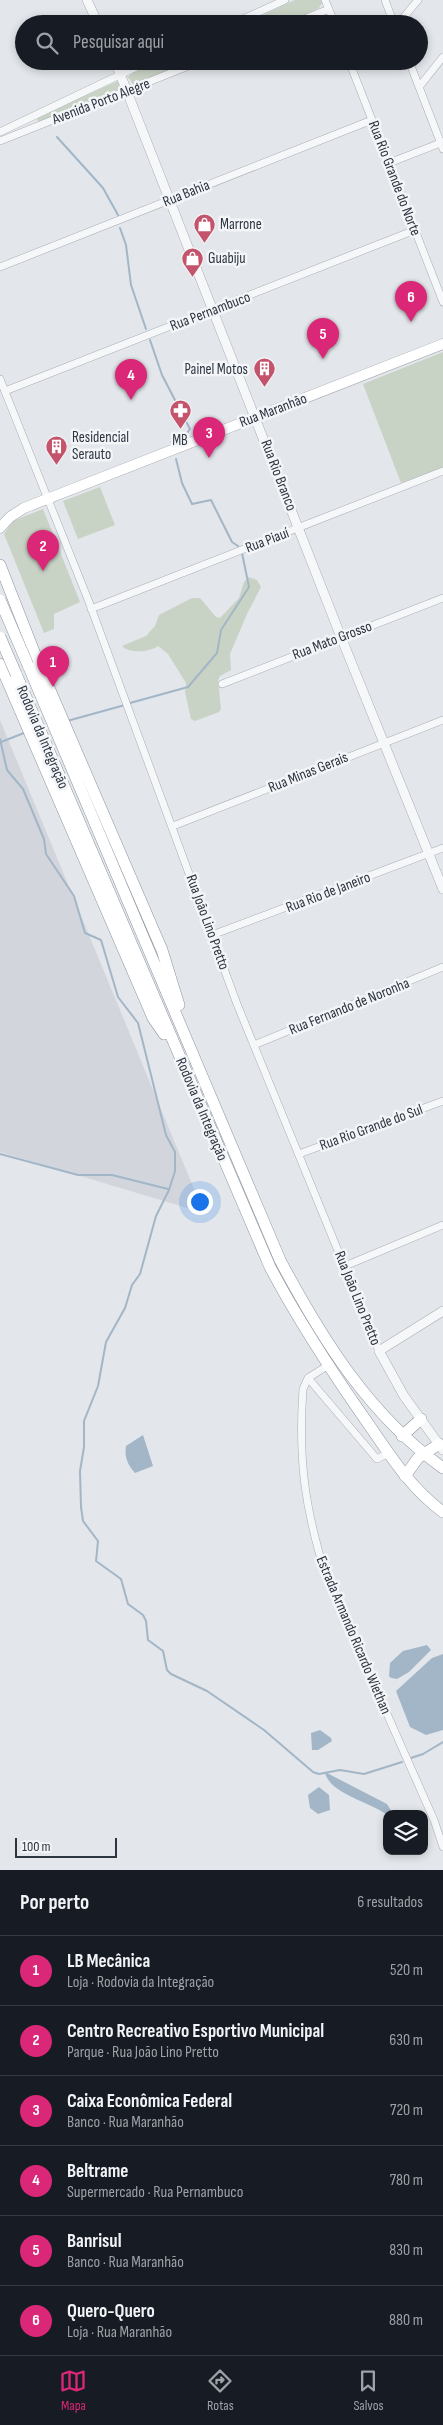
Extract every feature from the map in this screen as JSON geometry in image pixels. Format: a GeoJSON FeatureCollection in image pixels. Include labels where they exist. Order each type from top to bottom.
{"type":"FeatureCollection","features":[{"type":"Feature","properties":{"kind":"highway"},"geometry":{"type":"LineString","coordinates":[[0,565],[36,655],[162,950],[190,1049]]}},
{"type":"Feature","properties":{"kind":"highway","name":"Rodovia da Integração"},"geometry":{"type":"LineString","coordinates":[[0,600],[265,1227],[297,1292],[346,1371],[369,1401],[402,1436],[443,1468]]}},
{"type":"Feature","properties":{"kind":"highway"},"geometry":{"type":"LineString","coordinates":[[0,637],[7,676]]}},
{"type":"Feature","properties":{"kind":"highway"},"geometry":{"type":"LineString","coordinates":[[7,676],[36,655]]}},
{"type":"Feature","properties":{"kind":"highway"},"geometry":{"type":"LineString","coordinates":[[0,664],[7,676]]}},
{"type":"Feature","properties":{"kind":"highway","name":"Rodovia da Integração"},"geometry":{"type":"LineString","coordinates":[[7,676],[178,1055],[270,1267],[327,1366],[405,1476],[427,1500],[443,1512]]}},
{"type":"Feature","properties":{"kind":"highway"},"geometry":{"type":"LineString","coordinates":[[402,1436],[420,1419]]}},
{"type":"Feature","properties":{"kind":"highway"},"geometry":{"type":"LineString","coordinates":[[405,1476],[412,1464],[424,1454],[441,1447]]}},
{"type":"Feature","properties":{"kind":"main road","name":"Rua Maranhão"},"geometry":{"type":"LineString","coordinates":[[0,515],[19,510],[443,344]]}},
{"type":"Feature","properties":{"kind":"main road","name":"Rua Maranhão"},"geometry":{"type":"LineString","coordinates":[[0,528],[19,510]]}},
{"type":"Feature","properties":{"kind":"street"},"geometry":{"type":"LineString","coordinates":[[87,0],[94,15]]}},
{"type":"Feature","properties":{"kind":"street"},"geometry":{"type":"LineString","coordinates":[[252,15],[285,0]]}},
{"type":"Feature","properties":{"kind":"street"},"geometry":{"type":"LineString","coordinates":[[325,0],[331,15]]}},
{"type":"Feature","properties":{"kind":"street"},"geometry":{"type":"LineString","coordinates":[[385,0],[392,15]]}},
{"type":"Feature","properties":{"kind":"street"},"geometry":{"type":"LineString","coordinates":[[404,15],[418,0]]}},
{"type":"Feature","properties":{"kind":"street"},"geometry":{"type":"LineString","coordinates":[[314,15],[329,9]]}},
{"type":"Feature","properties":{"kind":"street"},"geometry":{"type":"LineString","coordinates":[[419,87],[443,57]]}},
{"type":"Feature","properties":{"kind":"street","name":"Rua Rio Branco"},"geometry":{"type":"LineString","coordinates":[[119,70],[341,636],[443,889]]}},
{"type":"Feature","properties":{"kind":"street"},"geometry":{"type":"LineString","coordinates":[[0,132],[130,70]]}},
{"type":"Feature","properties":{"kind":"street","name":"Avenida Porto Alegre"},"geometry":{"type":"LineString","coordinates":[[0,141],[179,70]]}},
{"type":"Feature","properties":{"kind":"street","name":"Rua Rio Grande do Norte"},"geometry":{"type":"LineString","coordinates":[[353,70],[443,302]]}},
{"type":"Feature","properties":{"kind":"street"},"geometry":{"type":"LineString","coordinates":[[389,163],[442,145],[412,70]]}},
{"type":"Feature","properties":{"kind":"street","name":"Rua Bahia"},"geometry":{"type":"LineString","coordinates":[[0,266],[372,120]]}},
{"type":"Feature","properties":{"kind":"street","name":"Rua Pernambuco"},"geometry":{"type":"LineString","coordinates":[[4,391],[415,230]]}},
{"type":"Feature","properties":{"kind":"street","name":"Rua João Lino Pretto"},"geometry":{"type":"LineString","coordinates":[[0,379],[91,609],[254,1045],[379,1351],[404,1396],[441,1447]]}},
{"type":"Feature","properties":{"kind":"street","name":"Rua Piauí"},"geometry":{"type":"LineString","coordinates":[[91,609],[443,471]]}},
{"type":"Feature","properties":{"kind":"street","name":"Rua Mato Grosso"},"geometry":{"type":"LineString","coordinates":[[222,684],[341,636],[443,598]]}},
{"type":"Feature","properties":{"kind":"street","name":"Rua Minas Gerais"},"geometry":{"type":"LineString","coordinates":[[173,826],[443,720]]}},
{"type":"Feature","properties":{"kind":"street","name":"Rua Rio de Janeiro"},"geometry":{"type":"LineString","coordinates":[[212,935],[443,848]]}},
{"type":"Feature","properties":{"kind":"street","name":"Rua Fernando de Noronha"},"geometry":{"type":"LineString","coordinates":[[254,1045],[443,967]]}},
{"type":"Feature","properties":{"kind":"street","name":"Rua Rio Grande do Sul"},"geometry":{"type":"LineString","coordinates":[[299,1154],[443,1101]]}},
{"type":"Feature","properties":{"kind":"street"},"geometry":{"type":"LineString","coordinates":[[345,1266],[443,1225]]}},
{"type":"Feature","properties":{"kind":"street"},"geometry":{"type":"LineString","coordinates":[[379,1351],[443,1311]]}},
{"type":"Feature","properties":{"kind":"street"},"geometry":{"type":"LineString","coordinates":[[327,1366],[308,1378],[377,1459],[389,1453]]}},
{"type":"Feature","properties":{"kind":"street","name":"Estrada Armando Ricardo Wiethan"},"geometry":{"type":"LineString","coordinates":[[308,1378],[303,1389],[302,1469],[315,1542],[326,1576],[434,1820],[443,1847]]}},
{"type":"Feature","properties":{"kind":"shaded area"},"geometry":{"type":"Polygon","coordinates":[[[0,720],[204,1213],[0,1152],[0,720]]]}},
{"type":"Feature","properties":{"kind":"green space"},"geometry":{"type":"Polygon","coordinates":[[[295,0],[321,0],[322,3],[319,8],[304,15],[263,15],[295,0]]]}},
{"type":"Feature","properties":{"kind":"green space"},"geometry":{"type":"Polygon","coordinates":[[[136,70],[172,70],[133,84],[128,77],[136,70]]]}},
{"type":"Feature","properties":{"kind":"green space"},"geometry":{"type":"Polygon","coordinates":[[[118,81],[121,86],[117,90],[39,122],[37,120],[39,116],[118,81]]]}},
{"type":"Feature","properties":{"kind":"green space"},"geometry":{"type":"Polygon","coordinates":[[[443,352],[443,467],[401,483],[363,384],[443,352]]]}},
{"type":"Feature","properties":{"kind":"green space"},"geometry":{"type":"Polygon","coordinates":[[[100,487],[115,525],[78,539],[63,501],[100,487]]]}},
{"type":"Feature","properties":{"kind":"green space"},"geometry":{"type":"Polygon","coordinates":[[[43,509],[80,602],[54,614],[54,629],[44,633],[4,534],[13,521],[43,509]]]}},
{"type":"Feature","properties":{"kind":"green space"},"geometry":{"type":"Polygon","coordinates":[[[249,577],[257,580],[261,587],[230,654],[231,670],[220,676],[218,680],[221,709],[219,712],[195,721],[191,719],[185,692],[186,683],[168,654],[158,646],[150,650],[134,651],[125,649],[122,646],[146,636],[155,626],[159,615],[192,598],[200,598],[216,617],[220,618],[239,598],[244,582],[249,577]]]}},
{"type":"Feature","properties":{"kind":"water"},"geometry":{"type":"Polygon","coordinates":[[[143,1435],[153,1466],[135,1473],[127,1461],[126,1446],[143,1435]]]}},
{"type":"Feature","properties":{"kind":"water"},"geometry":{"type":"Polygon","coordinates":[[[427,1645],[431,1650],[409,1672],[397,1679],[389,1676],[390,1663],[403,1651],[427,1645]]]}},
{"type":"Feature","properties":{"kind":"water"},"geometry":{"type":"Polygon","coordinates":[[[443,1654],[443,1730],[426,1735],[410,1727],[396,1691],[432,1658],[443,1654]]]}},
{"type":"Feature","properties":{"kind":"water"},"geometry":{"type":"Polygon","coordinates":[[[320,1730],[331,1738],[332,1741],[318,1750],[312,1750],[311,1733],[320,1730]]]}},
{"type":"Feature","properties":{"kind":"water"},"geometry":{"type":"Polygon","coordinates":[[[325,1772],[387,1804],[391,1810],[383,1810],[383,1812],[342,1792],[328,1780],[325,1772]]]}},
{"type":"Feature","properties":{"kind":"water"},"geometry":{"type":"Polygon","coordinates":[[[319,1787],[329,1795],[330,1810],[318,1814],[310,1808],[308,1795],[319,1787]]]}},
{"type":"Feature","properties":{"kind":"waterway"},"geometry":{"type":"LineString","coordinates":[[57,137],[103,188],[118,215]]}},
{"type":"Feature","properties":{"kind":"waterway"},"geometry":{"type":"LineString","coordinates":[[120,228],[126,245],[131,285],[146,329]]}},
{"type":"Feature","properties":{"kind":"waterway"},"geometry":{"type":"LineString","coordinates":[[150,340],[162,375],[190,429],[185,436],[171,442]]}},
{"type":"Feature","properties":{"kind":"waterway"},"geometry":{"type":"LineString","coordinates":[[176,459],[182,483],[192,504],[211,500],[232,542],[238,546]]}},
{"type":"Feature","properties":{"kind":"waterway"},"geometry":{"type":"LineString","coordinates":[[130,703],[188,687],[217,653],[221,630],[249,587],[242,553]]}},
{"type":"Feature","properties":{"kind":"waterway"},"geometry":{"type":"LineString","coordinates":[[67,721],[125,705]]}},
{"type":"Feature","properties":{"kind":"waterway"},"geometry":{"type":"LineString","coordinates":[[1,742],[24,733]]}},
{"type":"Feature","properties":{"kind":"waterway"},"geometry":{"type":"LineString","coordinates":[[0,739],[7,770],[23,789],[44,839],[46,854],[74,896],[85,933],[101,940],[118,997],[138,1023],[166,1135],[175,1152],[175,1171],[169,1190],[156,1216],[140,1274],[132,1285],[125,1308],[106,1342],[98,1386],[84,1421],[84,1447],[80,1471],[81,1507],[83,1521],[98,1541],[96,1561],[121,1579],[128,1604],[143,1615],[146,1621],[148,1640],[163,1651],[167,1670],[171,1674],[207,1691],[264,1730],[313,1772],[319,1774],[340,1770],[364,1774],[402,1762]]}},
{"type":"Feature","properties":{"kind":"waterway"},"geometry":{"type":"LineString","coordinates":[[0,1154],[78,1175],[112,1175],[168,1189]]}},
{"type":"Feature","properties":{"kind":"waterway"},"geometry":{"type":"LineString","coordinates":[[411,1758],[423,1754],[443,1742]]}},
{"type":"Feature","properties":{"kind":"place","name":"Marrone"},"geometry":{"type":"Point","coordinates":[204,243]}},
{"type":"Feature","properties":{"kind":"place","name":"Guabiju"},"geometry":{"type":"Point","coordinates":[192,277]}},
{"type":"Feature","properties":{"kind":"place","name":"Quero-Quero"},"geometry":{"type":"Point","coordinates":[411,322]}},
{"type":"Feature","properties":{"kind":"place","name":"Banrisul"},"geometry":{"type":"Point","coordinates":[323,359]}},
{"type":"Feature","properties":{"kind":"place","name":"Painel Motos"},"geometry":{"type":"Point","coordinates":[264,388]}},
{"type":"Feature","properties":{"kind":"place","name":"Beltrame"},"geometry":{"type":"Point","coordinates":[131,400]}},
{"type":"Feature","properties":{"kind":"place","name":"MB"},"geometry":{"type":"Point","coordinates":[180,430]}},
{"type":"Feature","properties":{"kind":"place","name":"Caixa Econômica Federal"},"geometry":{"type":"Point","coordinates":[209,458]}},
{"type":"Feature","properties":{"kind":"place","name":"Residencial Serauto"},"geometry":{"type":"Point","coordinates":[56,465]}},
{"type":"Feature","properties":{"kind":"place","name":"Centro Recreativo Esportivo Municipal"},"geometry":{"type":"Point","coordinates":[43,571]}},
{"type":"Feature","properties":{"kind":"place","name":"LB Mecânica"},"geometry":{"type":"Point","coordinates":[53,687]}}]}
